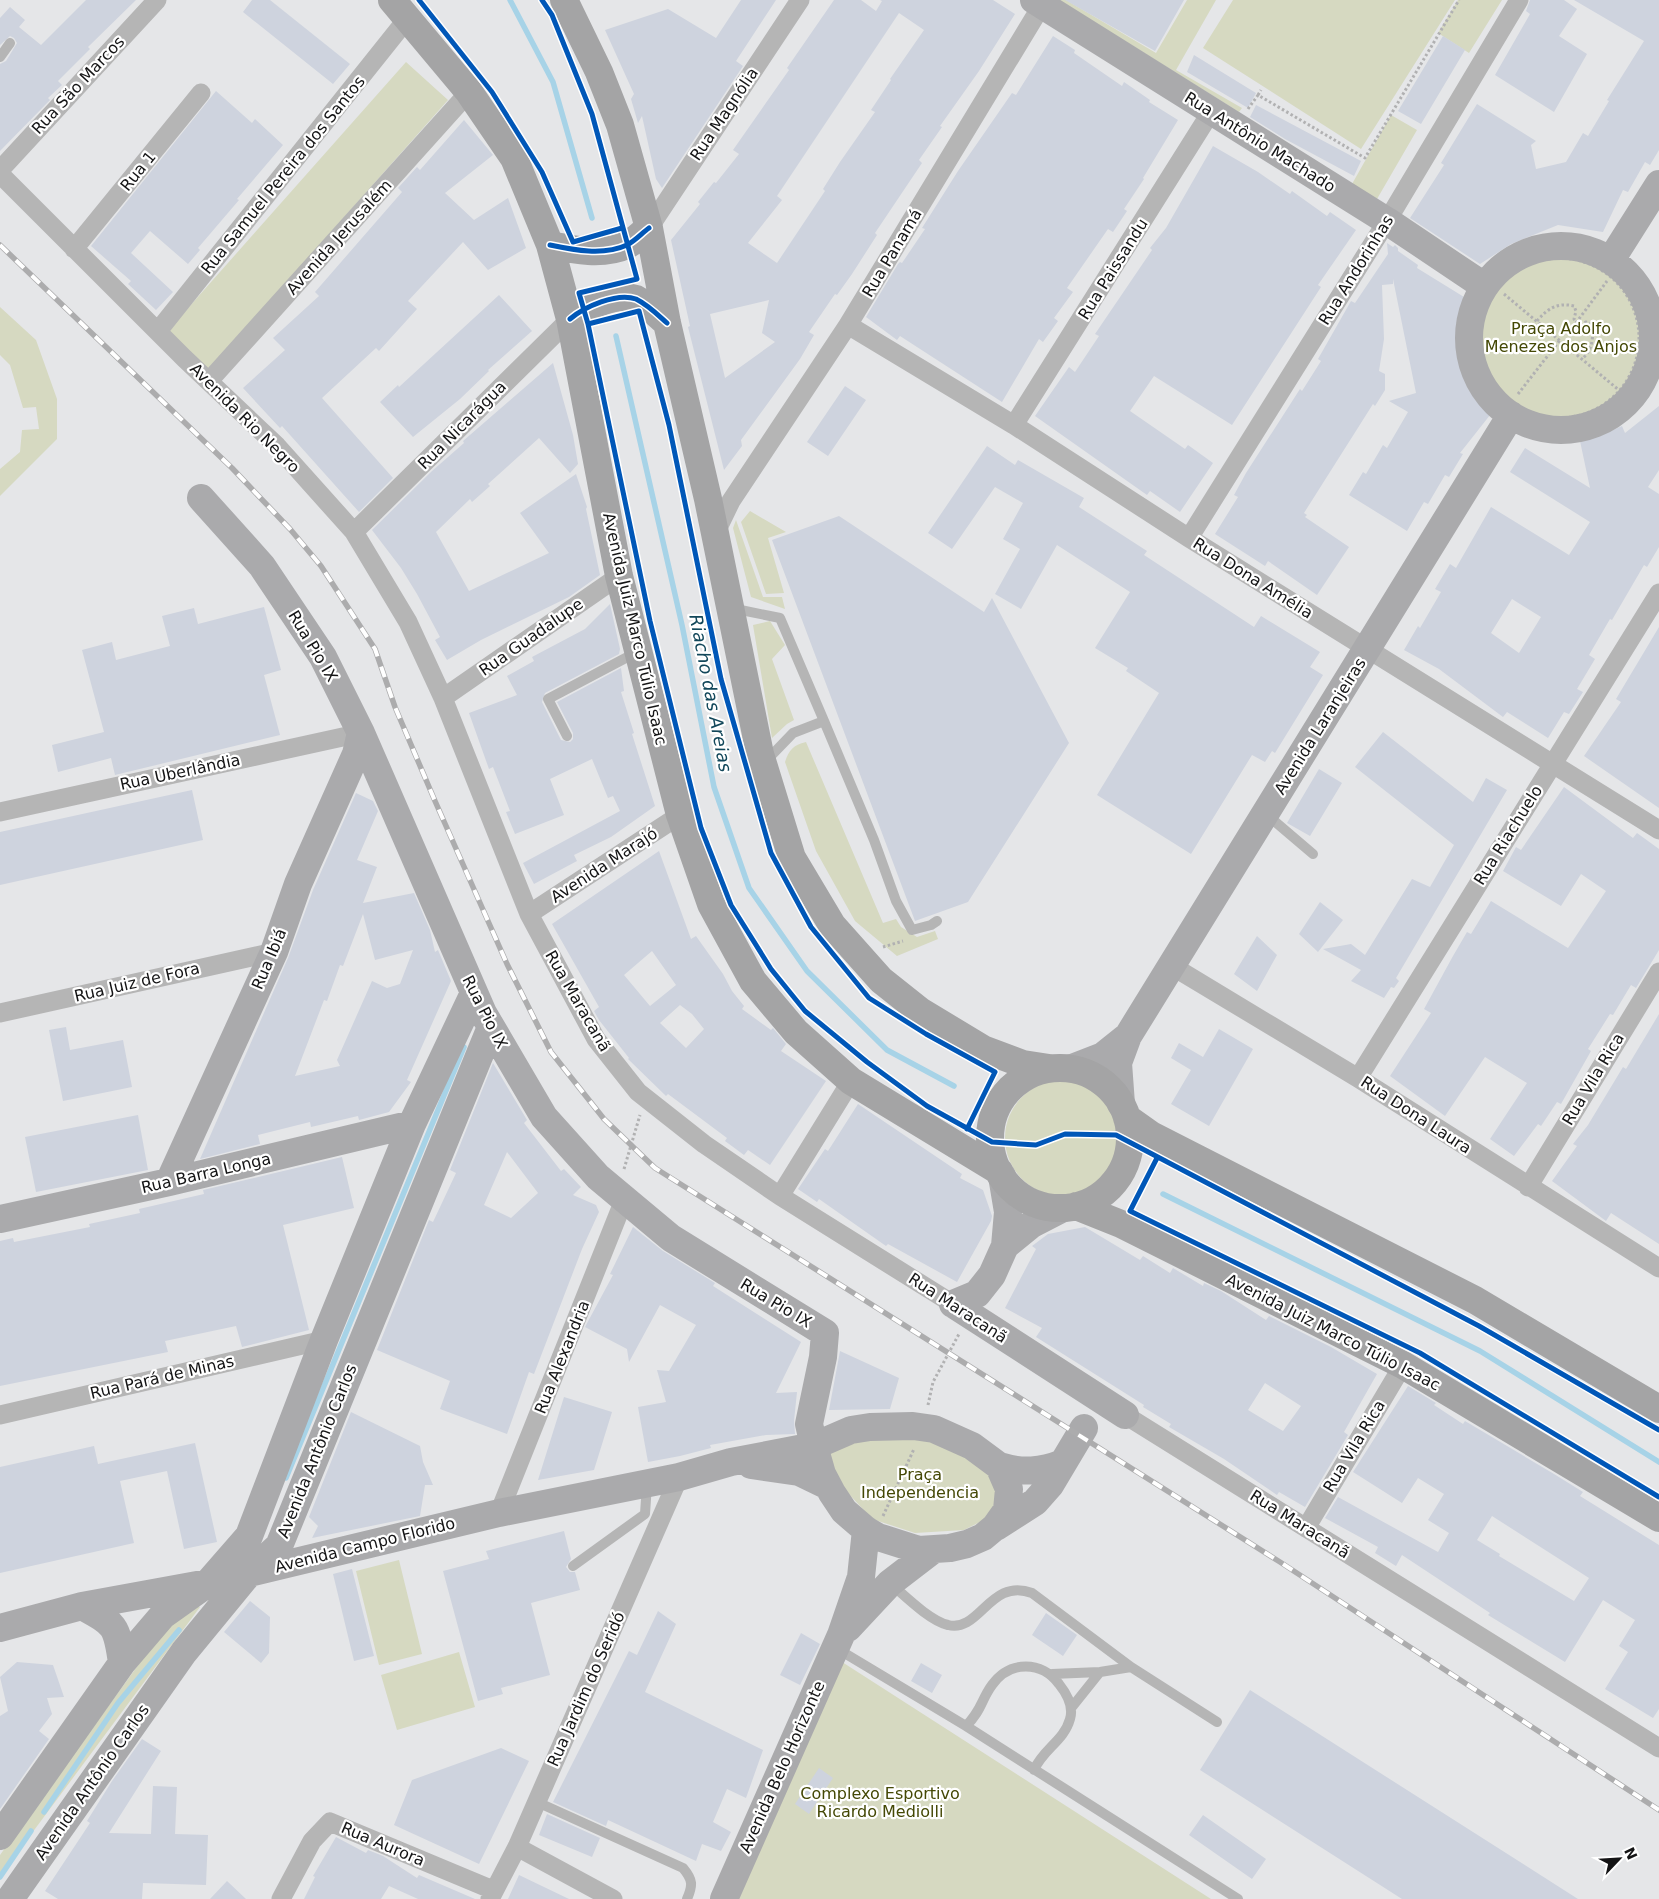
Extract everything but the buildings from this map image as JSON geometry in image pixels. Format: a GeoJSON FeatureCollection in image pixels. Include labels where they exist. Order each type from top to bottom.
{"type":"FeatureCollection","features":[{"type":"Feature","properties":{"kind":"main road"},"geometry":{"type":"LineString","coordinates":[[567,1],[599,72],[620,125],[649,228],[667,323],[720,500],[715,534],[763,765],[792,858],[832,925],[880,980],[920,1011],[983,1049],[1023,1064],[1060,1068],[1092,1075],[1109,1087],[1124,1111],[1151,1135],[1474,1300],[1659,1409]]}},
{"type":"Feature","properties":{"kind":"main road","name":"Avenida Juiz Marco Túlio Isaac"},"geometry":{"type":"LineString","coordinates":[[399,9],[469,92],[514,158],[550,245],[570,319],[619,576],[680,816],[711,904],[753,981],[796,1032],[851,1081],[1000,1174]]}},
{"type":"Feature","properties":{"kind":"main road"},"geometry":{"type":"LineString","coordinates":[[550,245],[582,252],[606,249],[626,245],[649,228]]}},
{"type":"Feature","properties":{"kind":"main road"},"geometry":{"type":"LineString","coordinates":[[570,319],[582,308],[618,298],[633,298],[648,306],[667,323]]}},
{"type":"Feature","properties":{"kind":"main road"},"geometry":{"type":"LineString","coordinates":[[1060,1068],[1028,1075],[1010,1088],[998,1106],[991,1128],[991,1150],[1000,1174],[1014,1191],[1031,1202],[1070,1207],[1097,1198],[1113,1184],[1125,1165],[1130,1144],[1124,1111]]}},
{"type":"Feature","properties":{"kind":"main road","name":"Avenida Juiz Marco Túlio Isaac"},"geometry":{"type":"LineString","coordinates":[[1070,1207],[1121,1224],[1403,1365],[1659,1518]]}},
{"type":"Feature","properties":{"kind":"street","name":"Rua São Marcos"},"geometry":{"type":"LineString","coordinates":[[0,172],[157,0]]}},
{"type":"Feature","properties":{"kind":"street","name":"Rua Magnólia"},"geometry":{"type":"LineString","coordinates":[[649,228],[800,0]]}},
{"type":"Feature","properties":{"kind":"street","name":"Rua Andorinhas"},"geometry":{"type":"LineString","coordinates":[[1189,538],[1387,221],[1519,0]]}},
{"type":"Feature","properties":{"kind":"street","name":"Rua Antônio Machado"},"geometry":{"type":"LineString","coordinates":[[1040,2],[1490,287]]}},
{"type":"Feature","properties":{"kind":"street","name":"Rua Panamá"},"geometry":{"type":"LineString","coordinates":[[720,500],[848,325],[1040,2]]}},
{"type":"Feature","properties":{"kind":"street","name":"Rua Samuel Pereira dos Santos"},"geometry":{"type":"LineString","coordinates":[[158,331],[399,9]]}},
{"type":"Feature","properties":{"kind":"street","name":"Avenida Jerusalém"},"geometry":{"type":"LineString","coordinates":[[209,381],[469,92]]}},
{"type":"Feature","properties":{"kind":"street","name":"Rua 1"},"geometry":{"type":"LineString","coordinates":[[74,249],[202,94]]}},
{"type":"Feature","properties":{"kind":"street","name":"Rua Paissandu"},"geometry":{"type":"LineString","coordinates":[[1014,426],[1211,112]]}},
{"type":"Feature","properties":{"kind":"street","name":"Avenida Rio Negro"},"geometry":{"type":"LineString","coordinates":[[0,172],[74,249],[277,446],[354,532],[408,622],[443,698]]}},
{"type":"Feature","properties":{"kind":"street"},"geometry":{"type":"LineString","coordinates":[[1611,260],[1659,184]]}},
{"type":"Feature","properties":{"kind":"street"},"geometry":{"type":"LineString","coordinates":[[1576,246],[1597,251],[1611,260],[1630,287],[1648,307],[1653,334],[1651,361],[1640,392],[1621,409],[1595,424],[1567,430],[1537,428],[1492,390],[1475,370],[1469,342],[1472,313],[1490,287],[1498,270],[1534,249],[1576,246]]}},
{"type":"Feature","properties":{"kind":"street","name":"Rua Nicarágua"},"geometry":{"type":"LineString","coordinates":[[354,532],[570,319]]}},
{"type":"Feature","properties":{"kind":"street","name":"Rua Dona Amélia"},"geometry":{"type":"LineString","coordinates":[[848,325],[1014,426],[1189,538],[1659,830]]}},
{"type":"Feature","properties":{"kind":"street","name":"Avenida Laranjeiras"},"geometry":{"type":"LineString","coordinates":[[1124,1111],[1118,1063],[1128,1036],[1367,649],[1513,406]]}},
{"type":"Feature","properties":{"kind":"street","name":"Rua Pio IX"},"geometry":{"type":"LineString","coordinates":[[201,498],[262,566],[323,657],[360,733],[474,993],[491,1027],[544,1117],[598,1177],[671,1238],[825,1333],[823,1357],[809,1424],[814,1446]]}},
{"type":"Feature","properties":{"kind":"street","name":"Rua Guadalupe"},"geometry":{"type":"LineString","coordinates":[[443,698],[619,576]]}},
{"type":"Feature","properties":{"kind":"street","name":"Rua Riachuelo"},"geometry":{"type":"LineString","coordinates":[[1358,1078],[1659,593]]}},
{"type":"Feature","properties":{"kind":"street","name":"Rua Maracanã"},"geometry":{"type":"LineString","coordinates":[[443,698],[529,914],[596,1039],[638,1092],[704,1144],[780,1196],[953,1304],[1070,1381],[1657,1743]]}},
{"type":"Feature","properties":{"kind":"street","name":"Rua Uberlândia"},"geometry":{"type":"LineString","coordinates":[[0,812],[360,733]]}},
{"type":"Feature","properties":{"kind":"street","name":"Rua Ibiá"},"geometry":{"type":"LineString","coordinates":[[169,1182],[274,952],[298,884],[356,754],[360,733]]}},
{"type":"Feature","properties":{"kind":"street","name":"Avenida Marajó"},"geometry":{"type":"LineString","coordinates":[[529,914],[680,816]]}},
{"type":"Feature","properties":{"kind":"street","name":"Rua Juiz de Fora"},"geometry":{"type":"LineString","coordinates":[[0,1013],[274,952]]}},
{"type":"Feature","properties":{"kind":"street","name":"Rua Dona Laura"},"geometry":{"type":"LineString","coordinates":[[1172,966],[1358,1078],[1659,1268]]}},
{"type":"Feature","properties":{"kind":"street","name":"Rua Vila Rica"},"geometry":{"type":"LineString","coordinates":[[1528,1187],[1659,972]]}},
{"type":"Feature","properties":{"kind":"street","name":"Avenida Antônio Carlos"},"geometry":{"type":"LineString","coordinates":[[0,1836],[122,1663],[163,1614],[208,1583],[249,1536],[324,1340],[412,1124],[474,993]]}},
{"type":"Feature","properties":{"kind":"street","name":"Avenida Antônio Carlos"},"geometry":{"type":"LineString","coordinates":[[10,1899],[184,1652],[249,1573],[279,1546],[491,1027]]}},
{"type":"Feature","properties":{"kind":"street","name":"Avenida Laranjeiras"},"geometry":{"type":"LineString","coordinates":[[1060,1068],[1103,1056],[1128,1036]]}},
{"type":"Feature","properties":{"kind":"street"},"geometry":{"type":"LineString","coordinates":[[780,1196],[851,1081]]}},
{"type":"Feature","properties":{"kind":"street","name":"Rua Barra Longa"},"geometry":{"type":"LineString","coordinates":[[0,1219],[169,1182],[412,1124]]}},
{"type":"Feature","properties":{"kind":"street"},"geometry":{"type":"LineString","coordinates":[[953,1304],[977,1294],[992,1275],[1005,1246],[1008,1212],[1000,1174]]}},
{"type":"Feature","properties":{"kind":"street","name":"Rua Alexandria"},"geometry":{"type":"LineString","coordinates":[[499,1513],[621,1197]]}},
{"type":"Feature","properties":{"kind":"street"},"geometry":{"type":"LineString","coordinates":[[1005,1246],[1032,1224],[1070,1207]]}},
{"type":"Feature","properties":{"kind":"street"},"geometry":{"type":"LineString","coordinates":[[992,1275],[990,1300],[998,1335]]}},
{"type":"Feature","properties":{"kind":"street","name":"Rua Pará de Minas"},"geometry":{"type":"LineString","coordinates":[[0,1415],[324,1340]]}},
{"type":"Feature","properties":{"kind":"street","name":"Rua Vila Rica"},"geometry":{"type":"LineString","coordinates":[[1306,1528],[1403,1365]]}},
{"type":"Feature","properties":{"kind":"street"},"geometry":{"type":"LineString","coordinates":[[814,1446],[828,1486],[844,1511],[878,1521],[899,1546],[918,1550],[933,1550],[967,1544],[983,1536],[1035,1502],[1050,1485],[1084,1428],[1081,1409],[1070,1381]]}},
{"type":"Feature","properties":{"kind":"street"},"geometry":{"type":"LineString","coordinates":[[1084,1428],[1125,1414]]}},
{"type":"Feature","properties":{"kind":"street","name":"Avenida Campo Florido"},"geometry":{"type":"LineString","coordinates":[[0,1628],[82,1606],[208,1583],[499,1513],[678,1477],[731,1462],[814,1446],[851,1430],[913,1426],[953,1436],[972,1446],[999,1466]]}},
{"type":"Feature","properties":{"kind":"street"},"geometry":{"type":"LineString","coordinates":[[731,1462],[799,1472],[828,1486]]}},
{"type":"Feature","properties":{"kind":"street"},"geometry":{"type":"LineString","coordinates":[[999,1466],[1014,1470],[1033,1471],[1046,1470],[1063,1463]]}},
{"type":"Feature","properties":{"kind":"street"},"geometry":{"type":"LineString","coordinates":[[995,1527],[1007,1510],[1009,1488],[999,1466]]}},
{"type":"Feature","properties":{"kind":"street","name":"Rua Jardim do Seridó"},"geometry":{"type":"LineString","coordinates":[[492,1895],[518,1847],[678,1477]]}},
{"type":"Feature","properties":{"kind":"street"},"geometry":{"type":"LineString","coordinates":[[838,1641],[861,1577],[878,1521]]}},
{"type":"Feature","properties":{"kind":"street"},"geometry":{"type":"LineString","coordinates":[[838,1641],[890,1584],[933,1550]]}},
{"type":"Feature","properties":{"kind":"street"},"geometry":{"type":"LineString","coordinates":[[82,1606],[107,1620],[117,1630],[122,1663]]}},
{"type":"Feature","properties":{"kind":"street","name":"Avenida Belo Horizonte"},"geometry":{"type":"LineString","coordinates":[[724,1899],[838,1641]]}},
{"type":"Feature","properties":{"kind":"street","name":"Rua Aurora"},"geometry":{"type":"LineString","coordinates":[[281,1899],[312,1841],[330,1822],[492,1895]]}},
{"type":"Feature","properties":{"kind":"street"},"geometry":{"type":"LineString","coordinates":[[518,1847],[612,1899]]}},
{"type":"Feature","properties":{"kind":"lane"},"geometry":{"type":"LineString","coordinates":[[0,57],[10,43]]}},
{"type":"Feature","properties":{"kind":"lane"},"geometry":{"type":"LineString","coordinates":[[730,608],[780,618],[874,840],[896,901],[912,930],[931,925],[937,921]]}},
{"type":"Feature","properties":{"kind":"lane"},"geometry":{"type":"LineString","coordinates":[[567,736],[548,699],[638,652]]}},
{"type":"Feature","properties":{"kind":"lane"},"geometry":{"type":"LineString","coordinates":[[763,765],[792,732],[824,721]]}},
{"type":"Feature","properties":{"kind":"lane"},"geometry":{"type":"LineString","coordinates":[[1266,814],[1313,854]]}},
{"type":"Feature","properties":{"kind":"lane"},"geometry":{"type":"LineString","coordinates":[[573,1566],[645,1514],[647,1483]]}},
{"type":"Feature","properties":{"kind":"lane"},"geometry":{"type":"LineString","coordinates":[[890,1584],[938,1620],[955,1626],[965,1623],[999,1594],[1008,1590],[1020,1588],[1032,1593],[1131,1667],[1217,1722]]}},
{"type":"Feature","properties":{"kind":"lane"},"geometry":{"type":"LineString","coordinates":[[838,1641],[1034,1770],[1238,1899]]}},
{"type":"Feature","properties":{"kind":"lane"},"geometry":{"type":"LineString","coordinates":[[966,1726],[976,1716],[991,1686],[1002,1674],[1015,1668],[1030,1666],[1052,1674],[1100,1672],[1131,1667]]}},
{"type":"Feature","properties":{"kind":"lane"},"geometry":{"type":"LineString","coordinates":[[1034,1770],[1042,1756],[1060,1740],[1067,1729],[1072,1707],[1100,1672]]}},
{"type":"Feature","properties":{"kind":"lane"},"geometry":{"type":"LineString","coordinates":[[1052,1674],[1064,1690],[1072,1707]]}},
{"type":"Feature","properties":{"kind":"lane"},"geometry":{"type":"LineString","coordinates":[[537,1802],[683,1868],[691,1878],[693,1885],[688,1899]]}},
{"type":"Feature","properties":{"kind":"path"},"geometry":{"type":"LineString","coordinates":[[1258,95],[1365,158],[1459,0]]}},
{"type":"Feature","properties":{"kind":"path"},"geometry":{"type":"LineString","coordinates":[[1234,126],[1238,116],[1242,118],[1261,90]]}},
{"type":"Feature","properties":{"kind":"path"},"geometry":{"type":"LineString","coordinates":[[1551,258],[1572,259],[1592,265],[1630,287],[1639,332],[1638,353],[1632,373],[1640,392],[1580,416],[1556,419],[1533,414],[1492,390],[1485,369],[1480,341],[1480,327],[1490,287],[1531,263],[1551,258]]}},
{"type":"Feature","properties":{"kind":"path"},"geometry":{"type":"LineString","coordinates":[[1490,287],[1537,321],[1582,359],[1640,392]]}},
{"type":"Feature","properties":{"kind":"path"},"geometry":{"type":"LineString","coordinates":[[1576,323],[1603,287]]}},
{"type":"Feature","properties":{"kind":"path"},"geometry":{"type":"LineString","coordinates":[[1537,321],[1552,307],[1566,304],[1574,306],[1576,311],[1574,319],[1576,323]]}},
{"type":"Feature","properties":{"kind":"path"},"geometry":{"type":"LineString","coordinates":[[1576,323],[1579,325],[1586,322],[1591,324],[1592,328],[1592,343],[1588,353],[1582,359]]}},
{"type":"Feature","properties":{"kind":"path"},"geometry":{"type":"LineString","coordinates":[[1513,406],[1560,340]]}},
{"type":"Feature","properties":{"kind":"path"},"geometry":{"type":"LineString","coordinates":[[882,953],[878,949],[897,942],[906,941]]}},
{"type":"Feature","properties":{"kind":"path"},"geometry":{"type":"LineString","coordinates":[[621,1197],[641,1112],[638,1092]]}},
{"type":"Feature","properties":{"kind":"green space"},"geometry":{"type":"Polygon","coordinates":[[[1059,0],[1066,0],[1156,53],[1187,0],[1216,0],[1176,70],[1242,108],[1239,112],[1059,0]]]}},
{"type":"Feature","properties":{"kind":"green space"},"geometry":{"type":"Polygon","coordinates":[[[1233,0],[1455,0],[1361,149],[1203,48],[1233,0]]]}},
{"type":"Feature","properties":{"kind":"green space"},"geometry":{"type":"Polygon","coordinates":[[[1458,0],[1502,0],[1469,53],[1438,33],[1458,0]]]}},
{"type":"Feature","properties":{"kind":"green space"},"geometry":{"type":"Polygon","coordinates":[[[406,62],[448,100],[207,372],[165,334],[406,62]]]}},
{"type":"Feature","properties":{"kind":"green space"},"geometry":{"type":"Polygon","coordinates":[[[1391,115],[1417,130],[1377,199],[1352,184],[1391,115]]]}},
{"type":"Feature","properties":{"kind":"green space","name":"Praça Adolfo Menezes dos Anjos"},"geometry":{"type":"Polygon","coordinates":[[[1561,251],[1578,253],[1594,258],[1616,271],[1628,283],[1644,313],[1648,338],[1646,355],[1641,371],[1628,393],[1616,405],[1586,421],[1561,425],[1544,423],[1528,418],[1506,405],[1494,393],[1478,363],[1474,338],[1476,321],[1481,305],[1494,283],[1506,271],[1536,255],[1561,251]]]}},
{"type":"Feature","properties":{"kind":"green space"},"geometry":{"type":"Polygon","coordinates":[[[0,307],[36,340],[57,399],[57,439],[0,496],[0,469],[20,452],[22,430],[39,429],[36,407],[23,408],[10,365],[0,355],[0,307]]]}},
{"type":"Feature","properties":{"kind":"green space"},"geometry":{"type":"Polygon","coordinates":[[[750,511],[786,532],[768,538],[784,593],[766,594],[741,522],[750,511]]]}},
{"type":"Feature","properties":{"kind":"green space"},"geometry":{"type":"Polygon","coordinates":[[[736,520],[763,597],[782,597],[785,609],[751,597],[733,528],[736,520]]]}},
{"type":"Feature","properties":{"kind":"green space"},"geometry":{"type":"Polygon","coordinates":[[[770,621],[785,645],[772,659],[794,720],[772,738],[753,625],[770,621]]]}},
{"type":"Feature","properties":{"kind":"green space"},"geometry":{"type":"Polygon","coordinates":[[[806,742],[883,923],[896,919],[901,927],[917,937],[935,931],[938,939],[897,956],[855,921],[816,851],[785,762],[792,749],[806,742]]]}},
{"type":"Feature","properties":{"kind":"green space"},"geometry":{"type":"Polygon","coordinates":[[[1063,1080],[1085,1084],[1104,1097],[1117,1116],[1121,1138],[1117,1160],[1104,1179],[1085,1192],[1063,1196],[1041,1192],[1022,1179],[1009,1160],[1005,1138],[1009,1116],[1022,1097],[1041,1084],[1063,1080]]]}},
{"type":"Feature","properties":{"kind":"green space","name":"Praça Independencia"},"geometry":{"type":"Polygon","coordinates":[[[906,1429],[992,1469],[1005,1499],[994,1515],[964,1530],[915,1533],[872,1519],[836,1480],[826,1455],[834,1445],[906,1429]]]}},
{"type":"Feature","properties":{"kind":"green space"},"geometry":{"type":"Polygon","coordinates":[[[399,1560],[422,1654],[379,1665],[356,1571],[399,1560]]]}},
{"type":"Feature","properties":{"kind":"green space"},"geometry":{"type":"Polygon","coordinates":[[[187,1598],[200,1607],[0,1876],[0,1855],[187,1598]]]}},
{"type":"Feature","properties":{"kind":"green space"},"geometry":{"type":"Polygon","coordinates":[[[459,1652],[475,1707],[397,1730],[381,1675],[459,1652]]]}},
{"type":"Feature","properties":{"kind":"green space","name":"Complexo Esportivo Ricardo Mediolli"},"geometry":{"type":"Polygon","coordinates":[[[839,1660],[1211,1899],[728,1899],[839,1660]]]}},
{"type":"Feature","properties":{"kind":"waterway","name":"Riacho das Areias"},"geometry":{"type":"LineString","coordinates":[[510,0],[553,82],[592,218]]}},
{"type":"Feature","properties":{"kind":"waterway","name":"Riacho das Areias"},"geometry":{"type":"LineString","coordinates":[[616,336],[682,625],[714,787],[749,888],[807,971],[887,1050],[954,1086]]}},
{"type":"Feature","properties":{"kind":"waterway"},"geometry":{"type":"LineString","coordinates":[[286,1478],[464,1047]]}},
{"type":"Feature","properties":{"kind":"waterway","name":"Riacho das Areias"},"geometry":{"type":"LineString","coordinates":[[1163,1194],[1480,1351],[1659,1462]]}},
{"type":"Feature","properties":{"kind":"waterway"},"geometry":{"type":"LineString","coordinates":[[44,1812],[118,1703],[179,1630]]}},
{"type":"Feature","properties":{"kind":"waterway"},"geometry":{"type":"LineString","coordinates":[[0,1877],[31,1831]]}},
{"type":"Feature","properties":{"kind":"railway"},"geometry":{"type":"LineString","coordinates":[[0,245],[232,468],[290,529],[321,566],[375,649],[395,707],[435,801],[507,964],[551,1052],[604,1119],[655,1168],[1280,1562],[1659,1810]]}},
{"type":"Feature","properties":{"kind":"cycle path"},"geometry":{"type":"LineString","coordinates":[[419,0],[492,92],[542,172],[573,242],[622,228]]}},
{"type":"Feature","properties":{"kind":"cycle path"},"geometry":{"type":"LineString","coordinates":[[542,0],[552,15],[592,114],[637,279],[579,293],[588,324],[650,621],[701,828],[731,905],[771,969],[805,1011],[867,1062],[927,1106],[992,1142],[1036,1145],[1065,1134],[1116,1135],[1479,1326],[1659,1430]]}},
{"type":"Feature","properties":{"kind":"cycle path"},"geometry":{"type":"LineString","coordinates":[[550,245],[579,250],[608,250],[627,245],[649,228]]}},
{"type":"Feature","properties":{"kind":"cycle path"},"geometry":{"type":"LineString","coordinates":[[570,319],[601,302],[628,297],[644,304],[667,323]]}},
{"type":"Feature","properties":{"kind":"cycle path"},"geometry":{"type":"LineString","coordinates":[[588,324],[639,311],[669,425],[721,679],[771,853],[811,927],[869,998],[926,1034],[995,1072],[967,1129]]}},
{"type":"Feature","properties":{"kind":"cycle path"},"geometry":{"type":"LineString","coordinates":[[1157,1158],[1130,1211],[1420,1353],[1659,1497]]}}]}
